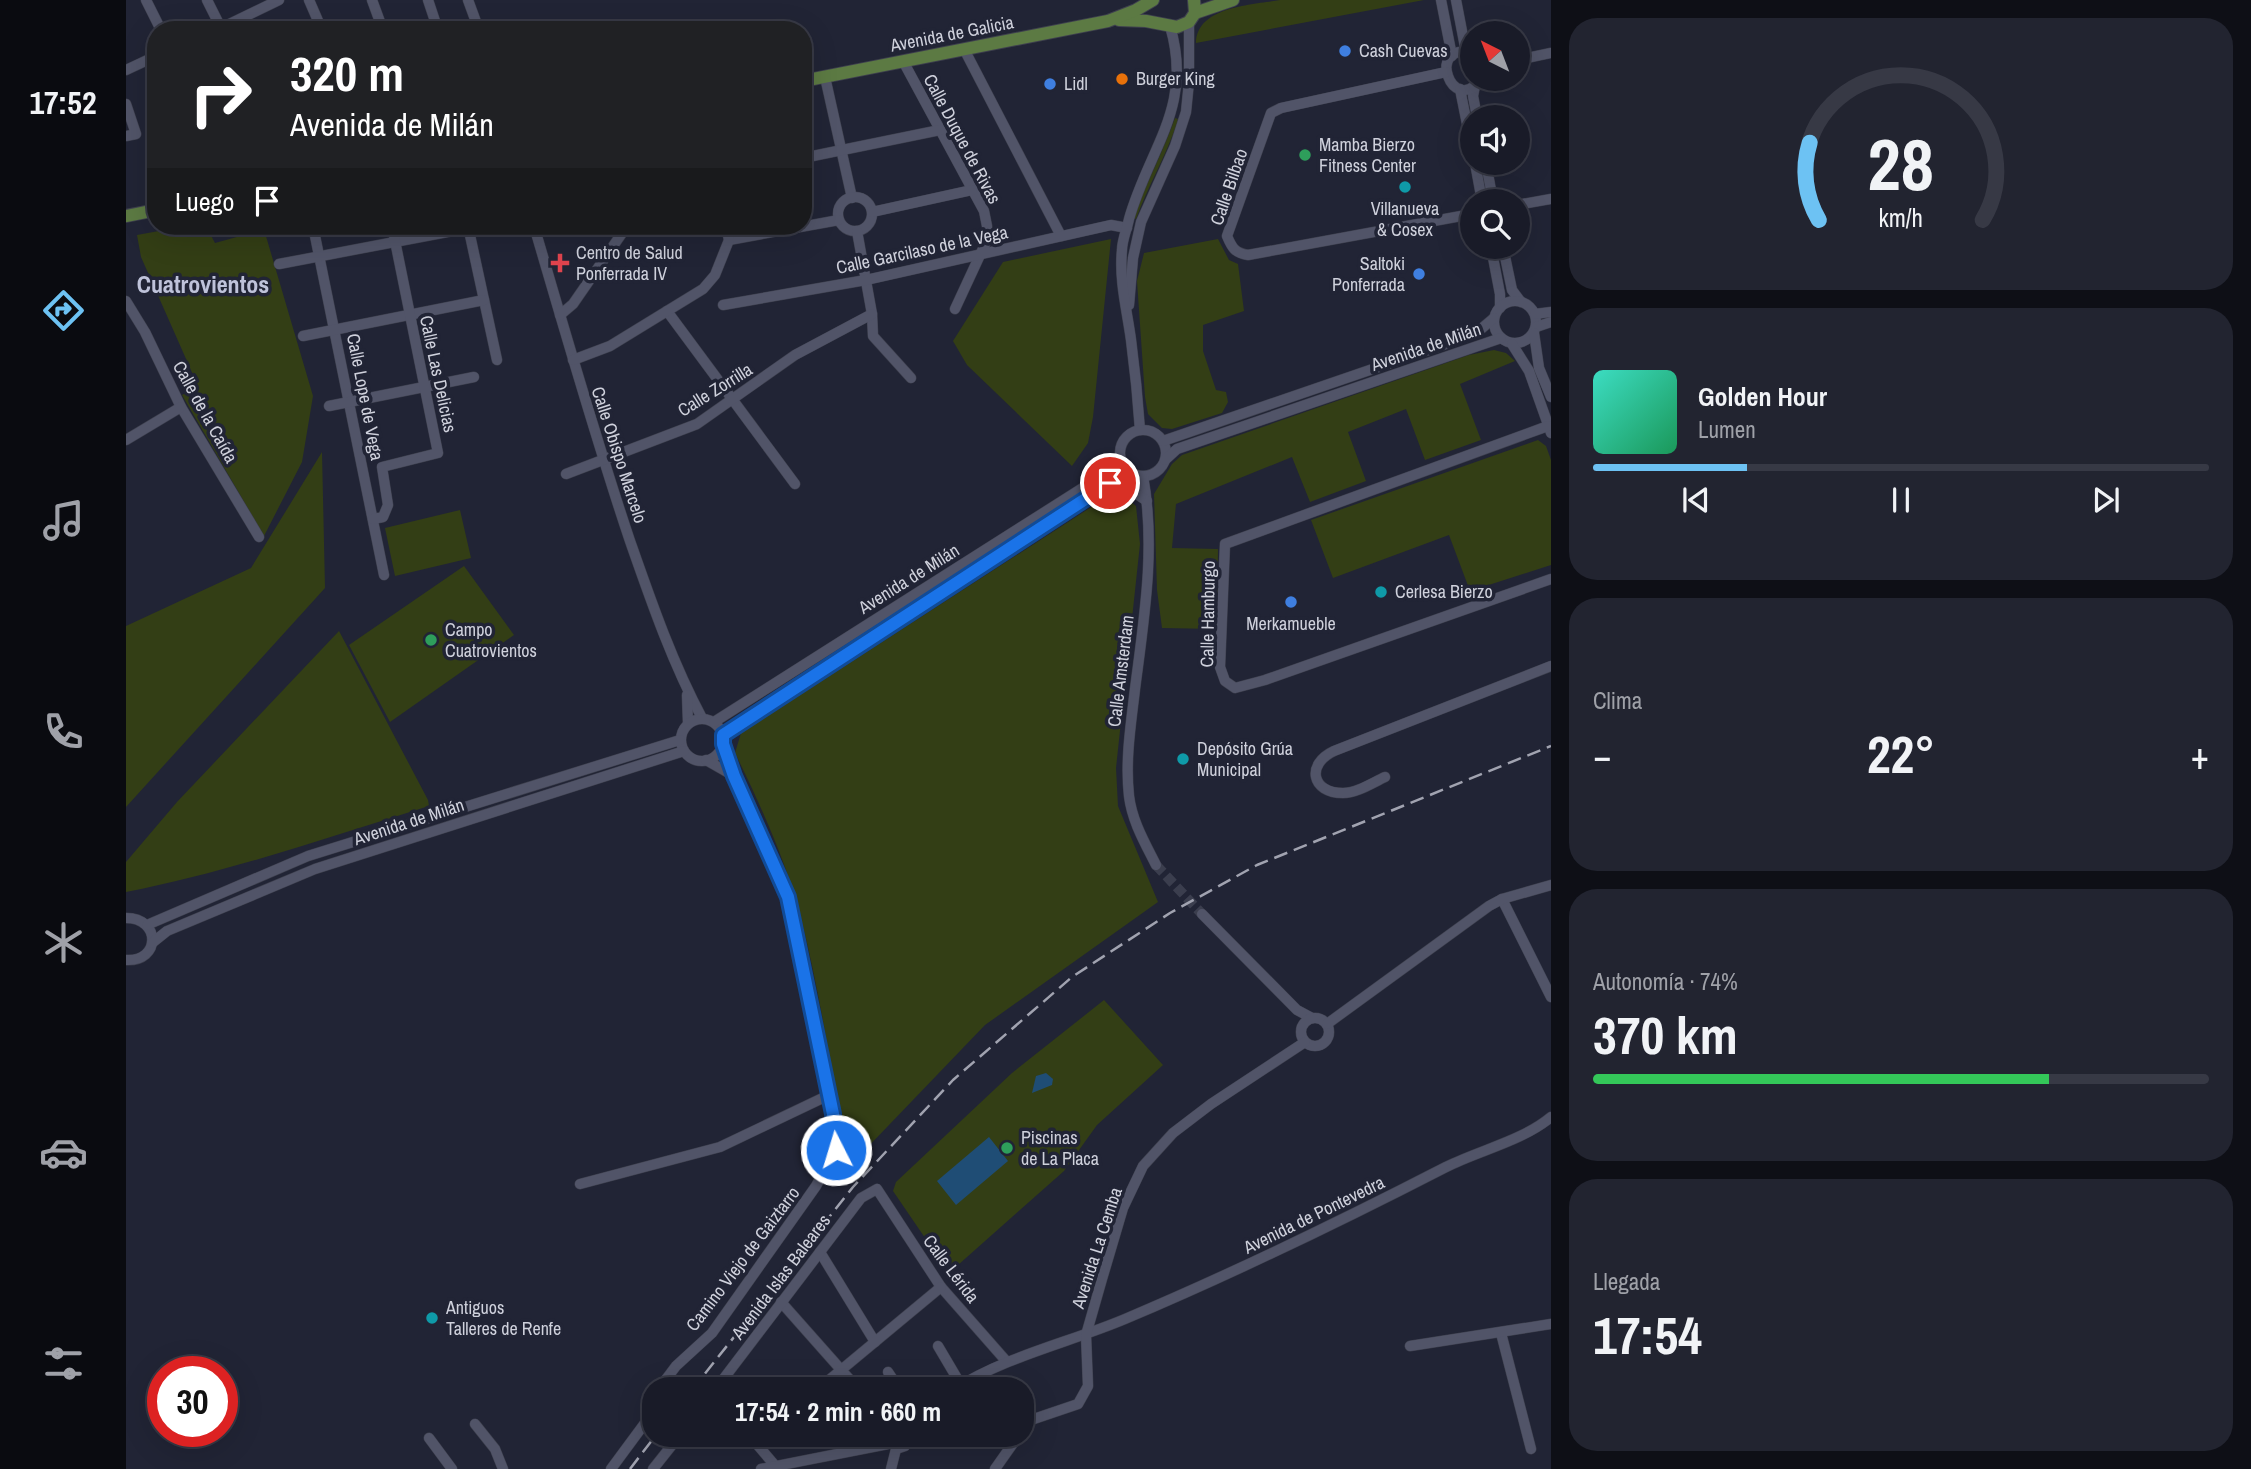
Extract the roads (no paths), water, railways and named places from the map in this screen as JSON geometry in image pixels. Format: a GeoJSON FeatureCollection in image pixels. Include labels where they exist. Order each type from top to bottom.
{"type":"FeatureCollection","features":[{"type":"Feature","properties":{"kind":"main road","name":"Avenida de Galicia"},"geometry":{"type":"LineString","coordinates":[[812,79],[1108,21],[1155,0]]}},
{"type":"Feature","properties":{"kind":"main road"},"geometry":{"type":"LineString","coordinates":[[1155,0],[1156,12],[1167,25]]}},
{"type":"Feature","properties":{"kind":"main road"},"geometry":{"type":"LineString","coordinates":[[1193,12],[1233,0]]}},
{"type":"Feature","properties":{"kind":"main road","name":"Avenida de Galicia"},"geometry":{"type":"LineString","coordinates":[[1108,21],[1183,25],[1193,12]]}},
{"type":"Feature","properties":{"kind":"main road"},"geometry":{"type":"LineString","coordinates":[[126,216],[147,211]]}},
{"type":"Feature","properties":{"kind":"street"},"geometry":{"type":"LineString","coordinates":[[146,0],[156,21]]}},
{"type":"Feature","properties":{"kind":"street"},"geometry":{"type":"LineString","coordinates":[[207,0],[216,21]]}},
{"type":"Feature","properties":{"kind":"street"},"geometry":{"type":"LineString","coordinates":[[309,0],[318,21]]}},
{"type":"Feature","properties":{"kind":"street"},"geometry":{"type":"LineString","coordinates":[[372,0],[380,21]]}},
{"type":"Feature","properties":{"kind":"street"},"geometry":{"type":"LineString","coordinates":[[428,0],[435,21]]}},
{"type":"Feature","properties":{"kind":"street"},"geometry":{"type":"LineString","coordinates":[[468,0],[476,21]]}},
{"type":"Feature","properties":{"kind":"street"},"geometry":{"type":"LineString","coordinates":[[1441,0],[1452,56]]}},
{"type":"Feature","properties":{"kind":"street"},"geometry":{"type":"LineString","coordinates":[[1456,0],[1461,21]]}},
{"type":"Feature","properties":{"kind":"street"},"geometry":{"type":"LineString","coordinates":[[235,21],[274,1]]}},
{"type":"Feature","properties":{"kind":"street"},"geometry":{"type":"LineString","coordinates":[[1127,313],[1133,258],[1141,222],[1175,146],[1186,112],[1193,12]]}},
{"type":"Feature","properties":{"kind":"street"},"geometry":{"type":"LineString","coordinates":[[1140,430],[1122,283],[1122,248],[1136,196],[1160,145],[1173,109],[1177,49],[1167,25]]}},
{"type":"Feature","properties":{"kind":"street"},"geometry":{"type":"LineString","coordinates":[[964,49],[1061,236]]}},
{"type":"Feature","properties":{"kind":"street"},"geometry":{"type":"LineString","coordinates":[[1530,57],[1551,53]]}},
{"type":"Feature","properties":{"kind":"street"},"geometry":{"type":"LineString","coordinates":[[1460,54],[1452,56],[1447,63],[1446,72],[1450,83],[1460,89]]}},
{"type":"Feature","properties":{"kind":"street"},"geometry":{"type":"LineString","coordinates":[[126,70],[147,60]]}},
{"type":"Feature","properties":{"kind":"street","name":"Calle Duque de Rivas"},"geometry":{"type":"LineString","coordinates":[[903,61],[984,211],[987,240],[955,309]]}},
{"type":"Feature","properties":{"kind":"street","name":"Calle Bilbao"},"geometry":{"type":"LineString","coordinates":[[1446,72],[1281,108],[1271,113],[1227,236],[1231,247],[1238,253],[1248,255],[1460,216]]}},
{"type":"Feature","properties":{"kind":"street"},"geometry":{"type":"LineString","coordinates":[[825,77],[852,198]]}},
{"type":"Feature","properties":{"kind":"street"},"geometry":{"type":"LineString","coordinates":[[126,104],[136,134],[126,136]]}},
{"type":"Feature","properties":{"kind":"street"},"geometry":{"type":"LineString","coordinates":[[812,156],[940,130]]}},
{"type":"Feature","properties":{"kind":"street"},"geometry":{"type":"LineString","coordinates":[[872,212],[972,190]]}},
{"type":"Feature","properties":{"kind":"street"},"geometry":{"type":"LineString","coordinates":[[852,198],[866,201],[872,212],[871,220],[865,228],[857,231],[847,229],[839,220],[839,209],[852,198]]}},
{"type":"Feature","properties":{"kind":"street"},"geometry":{"type":"LineString","coordinates":[[1530,203],[1551,199]]}},
{"type":"Feature","properties":{"kind":"street"},"geometry":{"type":"LineString","coordinates":[[812,225],[839,220]]}},
{"type":"Feature","properties":{"kind":"street","name":"Calle Garcilaso de la Vega"},"geometry":{"type":"LineString","coordinates":[[723,305],[866,280],[1111,225],[1127,228]]}},
{"type":"Feature","properties":{"kind":"street"},"geometry":{"type":"LineString","coordinates":[[857,231],[872,314],[873,336],[911,377]]}},
{"type":"Feature","properties":{"kind":"street","name":"Calle Lope de Vega"},"geometry":{"type":"LineString","coordinates":[[315,235],[384,575]]}},
{"type":"Feature","properties":{"kind":"street","name":"Calle Las Delicias"},"geometry":{"type":"LineString","coordinates":[[373,519],[383,517],[388,506],[382,467],[438,453],[393,235]]}},
{"type":"Feature","properties":{"kind":"street"},"geometry":{"type":"LineString","coordinates":[[279,264],[429,235]]}},
{"type":"Feature","properties":{"kind":"street"},"geometry":{"type":"LineString","coordinates":[[473,235],[497,360]]}},
{"type":"Feature","properties":{"kind":"street","name":"Calle Obispo Marcelo"},"geometry":{"type":"LineString","coordinates":[[537,235],[603,461],[653,606],[687,691],[702,718]]}},
{"type":"Feature","properties":{"kind":"street"},"geometry":{"type":"LineString","coordinates":[[561,315],[573,304],[621,235]]}},
{"type":"Feature","properties":{"kind":"street"},"geometry":{"type":"LineString","coordinates":[[573,360],[610,346],[703,289],[715,275],[729,240],[728,235]]}},
{"type":"Feature","properties":{"kind":"street"},"geometry":{"type":"LineString","coordinates":[[729,240],[756,235]]}},
{"type":"Feature","properties":{"kind":"street"},"geometry":{"type":"LineString","coordinates":[[1493,259],[1500,308]]}},
{"type":"Feature","properties":{"kind":"street"},"geometry":{"type":"LineString","coordinates":[[1506,259],[1512,290],[1521,302]]}},
{"type":"Feature","properties":{"kind":"street"},"geometry":{"type":"LineString","coordinates":[[303,336],[484,300]]}},
{"type":"Feature","properties":{"kind":"street","name":"Calle de la Caída"},"geometry":{"type":"LineString","coordinates":[[126,301],[145,332],[181,407],[259,537]]}},
{"type":"Feature","properties":{"kind":"street"},"geometry":{"type":"LineString","coordinates":[[1550,430],[1529,372],[1512,344],[1501,338],[1495,329],[1494,318],[1500,308],[1510,302],[1528,305],[1535,314],[1539,368],[1551,397]]}},
{"type":"Feature","properties":{"kind":"street"},"geometry":{"type":"LineString","coordinates":[[667,311],[795,484]]}},
{"type":"Feature","properties":{"kind":"street"},"geometry":{"type":"LineString","coordinates":[[1535,314],[1551,312]]}},
{"type":"Feature","properties":{"kind":"street","name":"Calle Zorrilla"},"geometry":{"type":"LineString","coordinates":[[566,474],[696,424],[795,355],[872,314]]}},
{"type":"Feature","properties":{"kind":"street","name":"Avenida de Milán"},"geometry":{"type":"LineString","coordinates":[[1163,441],[1466,337],[1494,318]]}},
{"type":"Feature","properties":{"kind":"street"},"geometry":{"type":"LineString","coordinates":[[1512,344],[1525,342],[1535,330],[1551,322]]}},
{"type":"Feature","properties":{"kind":"street","name":"Avenida de Milán"},"geometry":{"type":"LineString","coordinates":[[1165,460],[1177,449],[1501,338]]}},
{"type":"Feature","properties":{"kind":"street"},"geometry":{"type":"LineString","coordinates":[[329,406],[474,377]]}},
{"type":"Feature","properties":{"kind":"street"},"geometry":{"type":"LineString","coordinates":[[126,440],[181,407]]}},
{"type":"Feature","properties":{"kind":"street","name":"Calle Hamburgo"},"geometry":{"type":"LineString","coordinates":[[1550,430],[1225,544],[1220,667],[1225,681],[1235,688],[1265,680],[1551,579]]}},
{"type":"Feature","properties":{"kind":"street"},"geometry":{"type":"LineString","coordinates":[[1133,432],[1151,432],[1163,441],[1165,460],[1155,473],[1138,475],[1122,463],[1120,453],[1124,440],[1133,432]]}},
{"type":"Feature","properties":{"kind":"street","name":"Avenida de Milán"},"geometry":{"type":"LineString","coordinates":[[713,722],[1122,463]]}},
{"type":"Feature","properties":{"kind":"street","name":"Avenida de Milán"},"geometry":{"type":"LineString","coordinates":[[723,739],[1110,483],[1138,475]]}},
{"type":"Feature","properties":{"kind":"street","name":"Calle Amsterdam"},"geometry":{"type":"LineString","coordinates":[[1138,475],[1147,501],[1149,556],[1128,749],[1129,797],[1139,832],[1156,865]]}},
{"type":"Feature","properties":{"kind":"street"},"geometry":{"type":"LineString","coordinates":[[1110,483],[1129,489],[1147,501]]}},
{"type":"Feature","properties":{"kind":"street"},"geometry":{"type":"LineString","coordinates":[[1385,777],[1352,792],[1341,793],[1329,791],[1320,785],[1315,774],[1316,766],[1325,755],[1551,666]]}},
{"type":"Feature","properties":{"kind":"street","name":"Calle Obispo Marcelo"},"geometry":{"type":"LineString","coordinates":[[687,691],[688,723]]}},
{"type":"Feature","properties":{"kind":"street"},"geometry":{"type":"LineString","coordinates":[[702,718],[713,722],[723,739],[717,755],[706,760],[696,760],[684,751],[680,740],[682,731],[688,723],[702,718]]}},
{"type":"Feature","properties":{"kind":"street","name":"Camino Viejo de Gaiztarro"},"geometry":{"type":"LineString","coordinates":[[668,1377],[676,1366],[712,1333],[816,1186],[836,1150],[829,1095],[788,897],[734,776],[723,739]]}},
{"type":"Feature","properties":{"kind":"street","name":"Avenida de Milán"},"geometry":{"type":"LineString","coordinates":[[147,925],[308,856],[680,740]]}},
{"type":"Feature","properties":{"kind":"street","name":"Avenida de Milán"},"geometry":{"type":"LineString","coordinates":[[126,960],[145,956],[152,943],[167,931],[315,869],[684,751]]}},
{"type":"Feature","properties":{"kind":"street"},"geometry":{"type":"LineString","coordinates":[[706,760],[734,776]]}},
{"type":"Feature","properties":{"kind":"street"},"geometry":{"type":"LineString","coordinates":[[1327,1024],[1423,952],[1502,899],[1551,885]]}},
{"type":"Feature","properties":{"kind":"street"},"geometry":{"type":"LineString","coordinates":[[1502,899],[1551,997]]}},
{"type":"Feature","properties":{"kind":"street"},"geometry":{"type":"LineString","coordinates":[[1202,914],[1297,1010],[1312,1018]]}},
{"type":"Feature","properties":{"kind":"street"},"geometry":{"type":"LineString","coordinates":[[126,918],[135,918],[147,925],[152,935],[152,943]]}},
{"type":"Feature","properties":{"kind":"street"},"geometry":{"type":"LineString","coordinates":[[1297,1010],[1305,1042],[1315,1046],[1327,1041],[1329,1029],[1319,1018],[1306,1021],[1302,1028]]}},
{"type":"Feature","properties":{"kind":"street","name":"Avenida La Cemba"},"geometry":{"type":"LineString","coordinates":[[1034,1423],[1078,1404],[1088,1386],[1086,1335],[1123,1208],[1143,1166],[1173,1133],[1211,1104],[1305,1042]]}},
{"type":"Feature","properties":{"kind":"street"},"geometry":{"type":"LineString","coordinates":[[580,1184],[720,1147],[829,1095]]}},
{"type":"Feature","properties":{"kind":"street","name":"Avenida de Pontevedra"},"geometry":{"type":"LineString","coordinates":[[977,1377],[1007,1362],[1086,1335],[1219,1279],[1467,1157],[1538,1127],[1551,1117]]}},
{"type":"Feature","properties":{"kind":"street","name":"Avenida Islas Baleares"},"geometry":{"type":"LineString","coordinates":[[725,1377],[861,1198],[877,1189]]}},
{"type":"Feature","properties":{"kind":"street","name":"Calle Lérida"},"geometry":{"type":"LineString","coordinates":[[877,1189],[941,1287],[1007,1362]]}},
{"type":"Feature","properties":{"kind":"street"},"geometry":{"type":"LineString","coordinates":[[820,1252],[875,1342]]}},
{"type":"Feature","properties":{"kind":"street"},"geometry":{"type":"LineString","coordinates":[[833,1377],[941,1287]]}},
{"type":"Feature","properties":{"kind":"street"},"geometry":{"type":"LineString","coordinates":[[781,1302],[847,1377]]}},
{"type":"Feature","properties":{"kind":"street"},"geometry":{"type":"LineString","coordinates":[[1410,1346],[1551,1324]]}},
{"type":"Feature","properties":{"kind":"street"},"geometry":{"type":"LineString","coordinates":[[1501,1333],[1531,1448]]}},
{"type":"Feature","properties":{"kind":"street"},"geometry":{"type":"LineString","coordinates":[[938,1346],[952,1377]]}},
{"type":"Feature","properties":{"kind":"street"},"geometry":{"type":"LineString","coordinates":[[888,1372],[891,1377]]}},
{"type":"Feature","properties":{"kind":"street"},"geometry":{"type":"LineString","coordinates":[[475,1424],[495,1449],[503,1469]]}},
{"type":"Feature","properties":{"kind":"street"},"geometry":{"type":"LineString","coordinates":[[611,1469],[642,1427]]}},
{"type":"Feature","properties":{"kind":"street"},"geometry":{"type":"LineString","coordinates":[[429,1438],[452,1469]]}},
{"type":"Feature","properties":{"kind":"street"},"geometry":{"type":"LineString","coordinates":[[653,1469],[670,1447]]}},
{"type":"Feature","properties":{"kind":"street"},"geometry":{"type":"LineString","coordinates":[[762,1447],[777,1468]]}},
{"type":"Feature","properties":{"kind":"street"},"geometry":{"type":"LineString","coordinates":[[761,1469],[777,1468],[873,1447]]}},
{"type":"Feature","properties":{"kind":"street"},"geometry":{"type":"LineString","coordinates":[[891,1447],[891,1469]]}},
{"type":"Feature","properties":{"kind":"street"},"geometry":{"type":"LineString","coordinates":[[995,1469],[1010,1447]]}},
{"type":"Feature","properties":{"kind":"water"},"geometry":{"type":"Polygon","coordinates":[[[1046,1073],[1053,1079],[1052,1085],[1032,1093],[1036,1076],[1046,1073]]]}},
{"type":"Feature","properties":{"kind":"water"},"geometry":{"type":"Polygon","coordinates":[[[989,1137],[1008,1161],[956,1205],[937,1181],[989,1137]]]}},
{"type":"Feature","properties":{"kind":"tunnel"},"geometry":{"type":"LineString","coordinates":[[1156,865],[1202,914]]}},
{"type":"Feature","properties":{"kind":"railway"},"geometry":{"type":"LineString","coordinates":[[702,1377],[853,1187],[953,1080],[1072,977],[1170,913],[1257,865],[1551,746]]}},
{"type":"Feature","properties":{"kind":"railway"},"geometry":{"type":"LineString","coordinates":[[630,1469],[647,1447]]}},
{"type":"Feature","properties":{"kind":"place","name":"Cash Cuevas"},"geometry":{"type":"Point","coordinates":[1345,51]}},
{"type":"Feature","properties":{"kind":"place","name":"Burger King"},"geometry":{"type":"Point","coordinates":[1122,79]}},
{"type":"Feature","properties":{"kind":"place","name":"Lidl"},"geometry":{"type":"Point","coordinates":[1050,84]}},
{"type":"Feature","properties":{"kind":"place","name":"Mamba Bierzo Fitness Center"},"geometry":{"type":"Point","coordinates":[1305,155]}},
{"type":"Feature","properties":{"kind":"place","name":"Villanueva & Cosex"},"geometry":{"type":"Point","coordinates":[1405,187]}},
{"type":"Feature","properties":{"kind":"place","name":"Centro de Salud Ponferrada IV"},"geometry":{"type":"Point","coordinates":[560,263]}},
{"type":"Feature","properties":{"kind":"place","name":"Saltoki Ponferrada"},"geometry":{"type":"Point","coordinates":[1419,274]}},
{"type":"Feature","properties":{"kind":"place","name":"Cerlesa Bierzo"},"geometry":{"type":"Point","coordinates":[1381,592]}},
{"type":"Feature","properties":{"kind":"place","name":"Merkamueble"},"geometry":{"type":"Point","coordinates":[1291,602]}},
{"type":"Feature","properties":{"kind":"place","name":"Campo Cuatrovientos"},"geometry":{"type":"Point","coordinates":[431,640]}},
{"type":"Feature","properties":{"kind":"place","name":"Depósito Grúa Municipal"},"geometry":{"type":"Point","coordinates":[1183,759]}},
{"type":"Feature","properties":{"kind":"place","name":"Piscinas de La Placa"},"geometry":{"type":"Point","coordinates":[1007,1148]}},
{"type":"Feature","properties":{"kind":"place","name":"Antiguos Talleres de Renfe"},"geometry":{"type":"Point","coordinates":[432,1318]}},
{"type":"Feature","properties":{"kind":"district","name":"Cuatrovientos"},"geometry":{"type":"Point","coordinates":[203,285]}}]}
